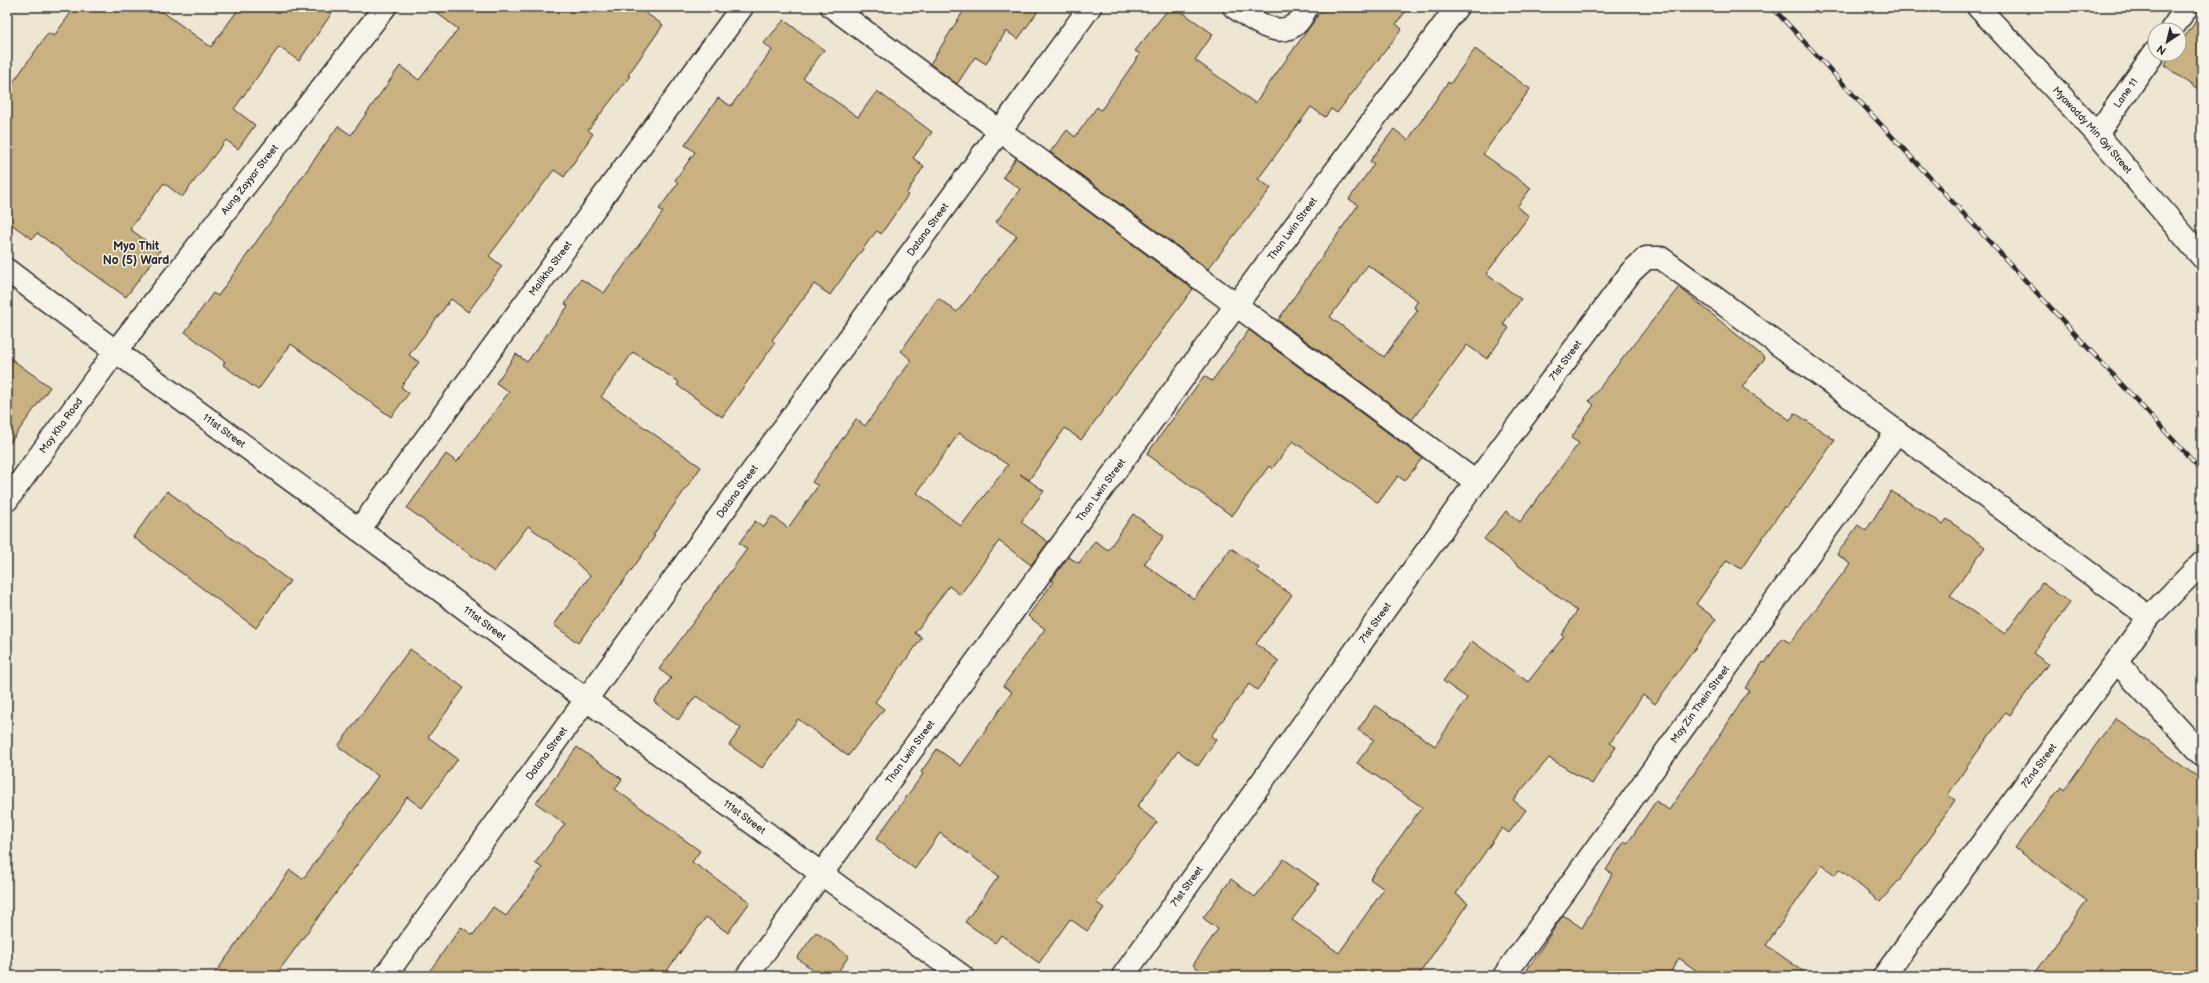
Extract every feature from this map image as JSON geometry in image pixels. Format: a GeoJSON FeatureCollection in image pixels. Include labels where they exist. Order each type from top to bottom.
{"type":"FeatureCollection","features":[{"type":"Feature","properties":{"kind":"street","name":"Aung Zayyar Street"},"geometry":{"type":"LineString","coordinates":[[115,352],[385,7]]}},
{"type":"Feature","properties":{"kind":"street","name":"Malikha Street"},"geometry":{"type":"LineString","coordinates":[[359,530],[742,7]]}},
{"type":"Feature","properties":{"kind":"street"},"geometry":{"type":"LineString","coordinates":[[832,7],[1000,132],[1237,304],[1476,482]]}},
{"type":"Feature","properties":{"kind":"street","name":"Datana Street"},"geometry":{"type":"LineString","coordinates":[[385,976],[1090,7]]}},
{"type":"Feature","properties":{"kind":"street"},"geometry":{"type":"LineString","coordinates":[[1234,7],[1262,26],[1281,30],[1297,23],[1307,7]]}},
{"type":"Feature","properties":{"kind":"street","name":"Than Lwin Street"},"geometry":{"type":"LineString","coordinates":[[747,976],[1237,304],[1457,7]]}},
{"type":"Feature","properties":{"kind":"street","name":"Myawaddy Min Gyi Street"},"geometry":{"type":"LineString","coordinates":[[1978,7],[2097,134],[2202,257]]}},
{"type":"Feature","properties":{"kind":"street"},"geometry":{"type":"LineString","coordinates":[[2177,22],[2187,7]]}},
{"type":"Feature","properties":{"kind":"street","name":"Lane 11"},"geometry":{"type":"LineString","coordinates":[[2097,134],[2148,62]]}},
{"type":"Feature","properties":{"kind":"street","name":"71st Street"},"geometry":{"type":"LineString","coordinates":[[1123,976],[1476,482],[1631,272],[1646,258],[1662,258],[2149,617]]}},
{"type":"Feature","properties":{"kind":"street","name":"111st Street"},"geometry":{"type":"LineString","coordinates":[[7,270],[115,352],[359,530],[822,875],[962,976]]}},
{"type":"Feature","properties":{"kind":"street","name":"May Kha Road"},"geometry":{"type":"LineString","coordinates":[[7,500],[115,352]]}},
{"type":"Feature","properties":{"kind":"street","name":"May Zin Thein Street"},"geometry":{"type":"LineString","coordinates":[[1504,976],[1897,432]]}},
{"type":"Feature","properties":{"kind":"street","name":"72nd Street"},"geometry":{"type":"LineString","coordinates":[[1884,976],[2149,617],[2202,563]]}},
{"type":"Feature","properties":{"kind":"street"},"geometry":{"type":"LineString","coordinates":[[2117,662],[2202,754]]}},
{"type":"Feature","properties":{"kind":"building"},"geometry":{"type":"Polygon","coordinates":[[[75,7],[156,7],[211,47],[240,7],[336,7],[299,61],[279,47],[234,109],[255,125],[238,149],[226,140],[182,197],[164,183],[130,229],[160,251],[126,297],[37,233],[32,239],[7,221],[7,91],[48,33],[54,36],[75,7]]]}},
{"type":"Feature","properties":{"kind":"building"},"geometry":{"type":"Polygon","coordinates":[[[429,7],[637,7],[663,25],[628,75],[630,76],[588,130],[593,134],[564,177],[554,170],[489,256],[502,266],[468,312],[451,299],[409,355],[419,362],[401,387],[409,393],[391,417],[291,344],[258,390],[223,365],[225,362],[185,332],[213,293],[218,296],[338,126],[351,135],[400,66],[419,80],[458,29],[429,7]]]}},
{"type":"Feature","properties":{"kind":"building"},"geometry":{"type":"Polygon","coordinates":[[[966,7],[1041,7],[1018,39],[1006,31],[986,64],[975,57],[957,84],[930,64],[966,7]]]}},
{"type":"Feature","properties":{"kind":"building"},"geometry":{"type":"Polygon","coordinates":[[[1170,7],[1175,7],[1213,34],[1195,60],[1255,103],[1324,7],[1409,7],[1396,24],[1402,29],[1337,113],[1331,109],[1325,117],[1311,107],[1258,179],[1271,188],[1208,269],[1050,152],[1067,130],[1075,137],[1097,107],[1101,110],[1140,54],[1135,51],[1170,7]]]}},
{"type":"Feature","properties":{"kind":"building"},"geometry":{"type":"Polygon","coordinates":[[[2202,13],[2202,93],[2164,65],[2166,62],[2187,62],[2187,34],[2202,13]]]}},
{"type":"Feature","properties":{"kind":"building"},"geometry":{"type":"Polygon","coordinates":[[[784,20],[824,50],[803,78],[858,117],[877,91],[932,132],[913,158],[924,166],[906,194],[908,195],[881,234],[877,231],[870,239],[830,295],[814,284],[772,340],[775,343],[722,417],[677,385],[679,382],[633,352],[601,397],[701,467],[653,535],[655,536],[636,564],[578,643],[554,625],[590,576],[569,556],[528,526],[494,572],[407,508],[446,454],[457,462],[509,392],[496,383],[516,354],[527,362],[568,306],[565,304],[581,279],[604,293],[663,212],[659,209],[678,183],[675,180],[695,152],[685,145],[718,98],[731,106],[772,50],[764,43],[784,20]]]}},
{"type":"Feature","properties":{"kind":"building"},"geometry":{"type":"Polygon","coordinates":[[[1475,49],[1530,89],[1483,154],[1531,188],[1517,207],[1529,216],[1486,274],[1521,299],[1503,324],[1509,328],[1487,359],[1467,345],[1412,420],[1278,320],[1358,205],[1349,199],[1374,164],[1370,161],[1394,129],[1408,140],[1448,82],[1450,84],[1475,49]],[[1368,265],[1330,317],[1384,357],[1418,310],[1414,307],[1418,301],[1368,265]]]}},
{"type":"Feature","properties":{"kind":"building"},"geometry":{"type":"Polygon","coordinates":[[[1016,158],[1193,289],[1081,440],[1065,428],[1029,480],[1020,474],[1044,491],[1021,522],[1048,542],[1031,565],[999,541],[960,595],[949,586],[915,633],[922,638],[875,702],[884,709],[848,756],[798,719],[762,768],[729,745],[741,728],[696,696],[678,720],[654,702],[671,678],[659,669],[747,549],[739,543],[755,521],[764,527],[772,516],[788,528],[818,486],[812,482],[856,419],[865,426],[910,362],[910,359],[901,351],[938,298],[957,312],[1017,236],[996,222],[1020,189],[1003,177],[1016,158]],[[959,433],[917,493],[961,526],[1008,465],[959,433]]]}},
{"type":"Feature","properties":{"kind":"building"},"geometry":{"type":"Polygon","coordinates":[[[1679,287],[1765,358],[1742,387],[1790,420],[1795,413],[1835,440],[1786,509],[1784,507],[1741,569],[1727,560],[1696,604],[1716,619],[1655,704],[1643,695],[1610,743],[1616,747],[1592,784],[1549,758],[1513,800],[1526,810],[1509,833],[1502,828],[1456,894],[1468,903],[1418,976],[1208,976],[1193,965],[1218,929],[1203,918],[1231,879],[1255,897],[1284,859],[1319,884],[1292,920],[1339,953],[1384,889],[1370,879],[1422,807],[1357,763],[1374,740],[1358,730],[1375,705],[1435,746],[1467,698],[1443,681],[1472,641],[1528,682],[1564,636],[1561,635],[1577,611],[1484,539],[1506,511],[1520,522],[1579,443],[1571,438],[1594,405],[1589,401],[1679,287]]]}},
{"type":"Feature","properties":{"kind":"building"},"geometry":{"type":"Polygon","coordinates":[[[1249,330],[1422,458],[1405,481],[1398,476],[1378,503],[1293,441],[1272,469],[1269,466],[1232,516],[1147,454],[1204,376],[1212,381],[1249,330]]]}},
{"type":"Feature","properties":{"kind":"building"},"geometry":{"type":"Polygon","coordinates":[[[7,356],[50,387],[7,447],[7,356]]]}},
{"type":"Feature","properties":{"kind":"building"},"geometry":{"type":"Polygon","coordinates":[[[167,491],[290,581],[256,628],[133,537],[167,491]]]}},
{"type":"Feature","properties":{"kind":"building"},"geometry":{"type":"Polygon","coordinates":[[[1891,491],[1943,524],[1947,519],[1985,547],[1950,596],[2005,634],[2042,583],[2070,603],[2033,653],[2048,664],[2010,715],[2006,712],[1966,768],[1948,795],[1955,800],[1935,829],[1936,830],[1899,880],[1880,902],[1840,869],[1835,875],[1822,865],[1766,945],[1810,976],[1704,976],[1679,958],[1668,976],[1523,976],[1563,915],[1582,928],[1612,874],[1606,870],[1624,842],[1627,844],[1656,801],[1669,810],[1749,690],[1745,688],[1763,662],[1765,663],[1782,638],[1790,643],[1850,564],[1837,554],[1858,525],[1866,531],[1891,491]]]}},
{"type":"Feature","properties":{"kind":"building"},"geometry":{"type":"Polygon","coordinates":[[[1133,514],[1164,536],[1144,564],[1194,599],[1231,548],[1259,568],[1257,571],[1292,595],[1256,644],[1279,661],[1257,690],[1249,684],[1211,736],[1216,740],[1198,766],[1178,751],[1137,807],[1157,822],[1096,902],[1104,908],[1087,931],[1070,919],[1039,963],[1001,935],[995,943],[965,922],[999,876],[940,833],[915,869],[876,839],[923,774],[921,772],[937,749],[961,766],[1012,692],[1003,686],[1045,629],[1028,616],[1054,581],[1052,580],[1068,557],[1079,563],[1095,541],[1108,550],[1133,514]]]}},
{"type":"Feature","properties":{"kind":"building"},"geometry":{"type":"Polygon","coordinates":[[[410,649],[464,688],[428,737],[458,759],[422,808],[407,797],[275,976],[213,976],[290,870],[303,879],[378,776],[338,746],[410,649]]]}},
{"type":"Feature","properties":{"kind":"building"},"geometry":{"type":"Polygon","coordinates":[[[2115,718],[2202,780],[2202,976],[2033,976],[2087,901],[2015,848],[2061,787],[2064,790],[2115,718]]]}},
{"type":"Feature","properties":{"kind":"building"},"geometry":{"type":"Polygon","coordinates":[[[577,747],[622,779],[615,789],[700,851],[692,862],[750,902],[728,933],[706,917],[663,976],[426,976],[461,927],[473,935],[493,907],[506,916],[542,868],[535,863],[565,824],[536,803],[577,747]]]}},
{"type":"Feature","properties":{"kind":"building"},"geometry":{"type":"Polygon","coordinates":[[[816,932],[849,956],[835,976],[821,976],[797,958],[816,932]]]}},
{"type":"Feature","properties":{"kind":"railway"},"geometry":{"type":"LineString","coordinates":[[1772,7],[2202,471]]}},
{"type":"Feature","properties":{"kind":"district","name":"Myo Thit No (5) Ward"},"geometry":{"type":"Point","coordinates":[136,253]}}]}
